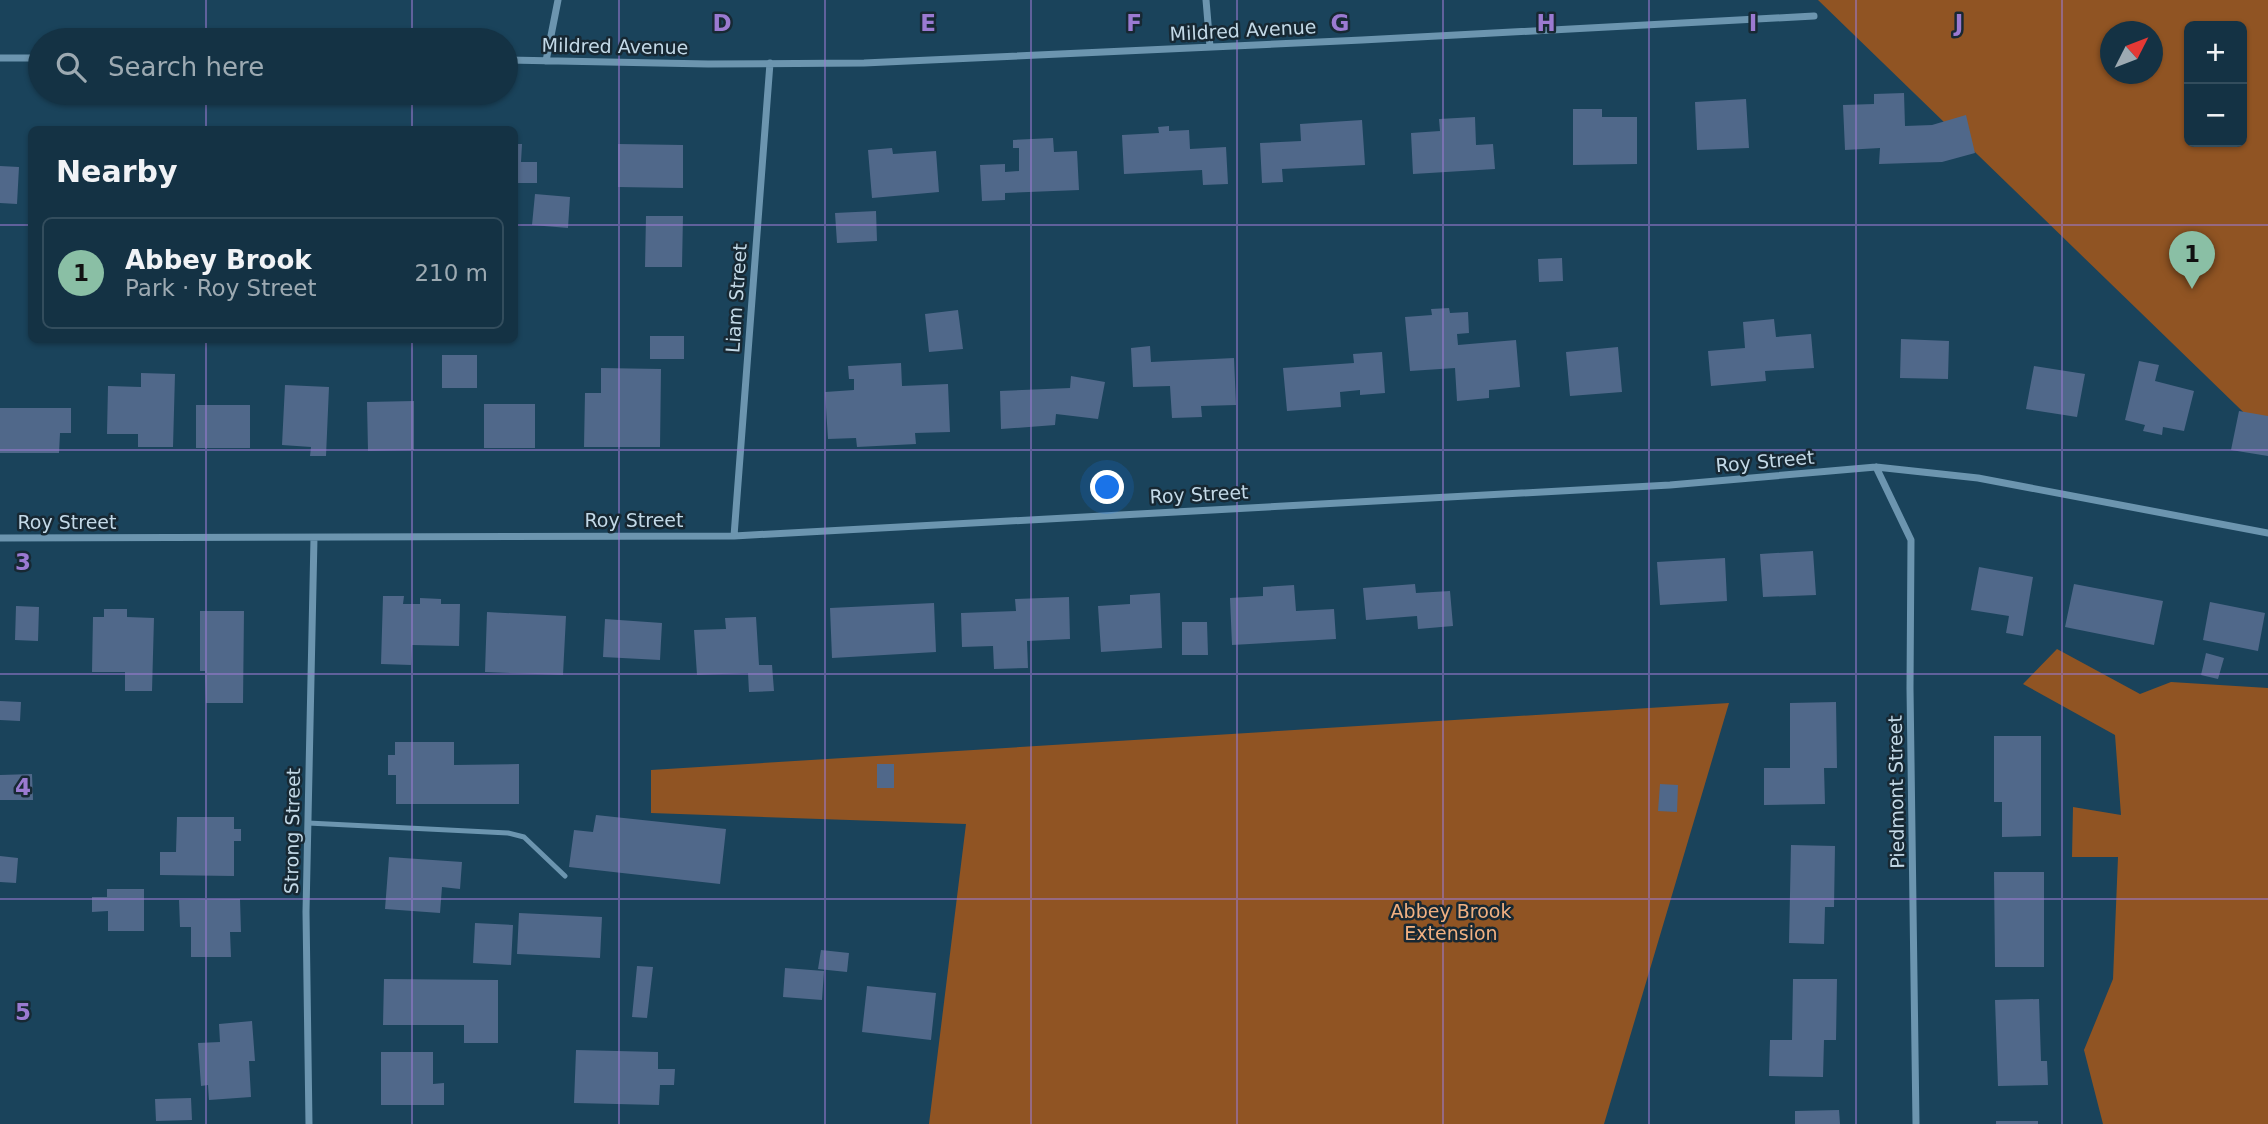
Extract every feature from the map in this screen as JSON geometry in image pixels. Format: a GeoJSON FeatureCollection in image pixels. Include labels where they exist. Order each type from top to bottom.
{"type":"FeatureCollection","features":[{"type":"Feature","properties":{"kind":"street"},"geometry":{"type":"LineString","coordinates":[[546,61],[558,0]]}},
{"type":"Feature","properties":{"kind":"street"},"geometry":{"type":"LineString","coordinates":[[1206,0],[1210,47]]}},
{"type":"Feature","properties":{"kind":"street","name":"Mildred Avenue"},"geometry":{"type":"LineString","coordinates":[[518,60],[864,63],[1814,16]]}},
{"type":"Feature","properties":{"kind":"street"},"geometry":{"type":"LineString","coordinates":[[0,58],[28,58]]}},
{"type":"Feature","properties":{"kind":"street","name":"Liam Street"},"geometry":{"type":"LineString","coordinates":[[734,536],[770,63]]}},
{"type":"Feature","properties":{"kind":"street","name":"Roy Street"},"geometry":{"type":"LineString","coordinates":[[0,537],[734,536],[1670,485],[1876,467],[1978,478],[2268,533]]}},
{"type":"Feature","properties":{"kind":"street","name":"Piedmont Street"},"geometry":{"type":"LineString","coordinates":[[1876,467],[1912,540],[1910,688],[1916,1124]]}},
{"type":"Feature","properties":{"kind":"street","name":"Strong Street"},"geometry":{"type":"LineString","coordinates":[[309,1124],[306,912],[314,538]]}},
{"type":"Feature","properties":{"kind":"lane"},"geometry":{"type":"LineString","coordinates":[[308,822],[508,833],[524,837],[565,876]]}},
{"type":"Feature","properties":{"kind":"green space"},"geometry":{"type":"Polygon","coordinates":[[[1818,0],[2268,0],[2268,436],[1818,0]]]}},
{"type":"Feature","properties":{"kind":"green space"},"geometry":{"type":"Polygon","coordinates":[[[2057,649],[2140,694],[2171,682],[2268,688],[2268,1124],[2103,1124],[2084,1050],[2113,979],[2118,857],[2072,857],[2073,807],[2121,815],[2115,735],[2023,684],[2057,649]]]}},
{"type":"Feature","properties":{"kind":"green space","name":"Abbey Brook Extension"},"geometry":{"type":"Polygon","coordinates":[[[1729,703],[1604,1124],[929,1124],[966,824],[651,813],[651,770],[1729,703]]]}},
{"type":"Feature","properties":{"kind":"building"},"geometry":{"type":"Polygon","coordinates":[[[1904,93],[1905,126],[1932,125],[1966,115],[1975,153],[1942,162],[1879,164],[1880,148],[1845,150],[1843,105],[1874,104],[1874,94],[1904,93]]]}},
{"type":"Feature","properties":{"kind":"building"},"geometry":{"type":"Polygon","coordinates":[[[1746,99],[1749,148],[1697,150],[1695,102],[1746,99]]]}},
{"type":"Feature","properties":{"kind":"building"},"geometry":{"type":"Polygon","coordinates":[[[1573,109],[1602,109],[1602,117],[1637,117],[1637,164],[1573,165],[1573,109]]]}},
{"type":"Feature","properties":{"kind":"building"},"geometry":{"type":"Polygon","coordinates":[[[1475,117],[1476,145],[1493,144],[1495,169],[1413,174],[1411,133],[1440,131],[1439,119],[1475,117]]]}},
{"type":"Feature","properties":{"kind":"building"},"geometry":{"type":"Polygon","coordinates":[[[1362,120],[1365,165],[1282,169],[1283,182],[1262,183],[1260,143],[1301,141],[1300,124],[1362,120]]]}},
{"type":"Feature","properties":{"kind":"building"},"geometry":{"type":"Polygon","coordinates":[[[1169,126],[1169,131],[1189,130],[1190,149],[1226,147],[1228,184],[1203,185],[1202,170],[1124,174],[1122,135],[1159,133],[1158,127],[1169,126]]]}},
{"type":"Feature","properties":{"kind":"building"},"geometry":{"type":"Polygon","coordinates":[[[1053,138],[1054,152],[1077,151],[1079,190],[1005,193],[1005,200],[982,201],[980,165],[1005,164],[1005,172],[1019,171],[1019,148],[1013,148],[1013,140],[1053,138]]]}},
{"type":"Feature","properties":{"kind":"building"},"geometry":{"type":"Polygon","coordinates":[[[518,144],[522,144],[521,162],[537,162],[537,183],[518,183],[518,144]]]}},
{"type":"Feature","properties":{"kind":"building"},"geometry":{"type":"Polygon","coordinates":[[[618,144],[683,145],[683,188],[618,187],[618,144]]]}},
{"type":"Feature","properties":{"kind":"building"},"geometry":{"type":"Polygon","coordinates":[[[892,148],[893,154],[936,151],[939,192],[872,198],[868,150],[892,148]]]}},
{"type":"Feature","properties":{"kind":"building"},"geometry":{"type":"Polygon","coordinates":[[[0,166],[19,167],[17,204],[0,203],[0,166]]]}},
{"type":"Feature","properties":{"kind":"building"},"geometry":{"type":"Polygon","coordinates":[[[535,194],[570,197],[568,228],[532,225],[535,194]]]}},
{"type":"Feature","properties":{"kind":"building"},"geometry":{"type":"Polygon","coordinates":[[[876,211],[877,241],[837,243],[835,213],[876,211]]]}},
{"type":"Feature","properties":{"kind":"building"},"geometry":{"type":"Polygon","coordinates":[[[646,216],[683,216],[682,267],[645,267],[646,216]]]}},
{"type":"Feature","properties":{"kind":"building"},"geometry":{"type":"Polygon","coordinates":[[[1562,258],[1563,281],[1539,282],[1538,259],[1562,258]]]}},
{"type":"Feature","properties":{"kind":"building"},"geometry":{"type":"Polygon","coordinates":[[[1449,308],[1450,313],[1468,312],[1469,333],[1457,334],[1458,345],[1516,340],[1520,387],[1489,390],[1489,398],[1457,401],[1455,368],[1410,371],[1405,317],[1432,315],[1431,309],[1449,308]]]}},
{"type":"Feature","properties":{"kind":"building"},"geometry":{"type":"Polygon","coordinates":[[[958,310],[963,349],[929,352],[925,314],[958,310]]]}},
{"type":"Feature","properties":{"kind":"building"},"geometry":{"type":"Polygon","coordinates":[[[1774,319],[1776,337],[1811,334],[1814,368],[1765,371],[1766,381],[1711,386],[1708,351],[1745,348],[1743,322],[1774,319]]]}},
{"type":"Feature","properties":{"kind":"building"},"geometry":{"type":"Polygon","coordinates":[[[650,336],[684,336],[684,359],[650,359],[650,336]]]}},
{"type":"Feature","properties":{"kind":"building"},"geometry":{"type":"Polygon","coordinates":[[[1901,339],[1949,341],[1948,379],[1900,378],[1901,339]]]}},
{"type":"Feature","properties":{"kind":"building"},"geometry":{"type":"Polygon","coordinates":[[[1150,346],[1151,362],[1234,358],[1236,405],[1201,406],[1202,417],[1172,418],[1170,386],[1133,387],[1131,348],[1150,346]]]}},
{"type":"Feature","properties":{"kind":"building"},"geometry":{"type":"Polygon","coordinates":[[[1618,347],[1622,392],[1570,396],[1566,352],[1618,347]]]}},
{"type":"Feature","properties":{"kind":"building"},"geometry":{"type":"Polygon","coordinates":[[[1382,352],[1385,393],[1360,395],[1360,390],[1340,392],[1341,407],[1287,411],[1283,368],[1354,363],[1353,354],[1382,352]]]}},
{"type":"Feature","properties":{"kind":"building"},"geometry":{"type":"Polygon","coordinates":[[[442,355],[477,355],[477,388],[442,388],[442,355]]]}},
{"type":"Feature","properties":{"kind":"building"},"geometry":{"type":"Polygon","coordinates":[[[2139,361],[2159,365],[2155,381],[2194,391],[2184,431],[2163,427],[2162,435],[2143,431],[2145,425],[2125,420],[2139,361]]]}},
{"type":"Feature","properties":{"kind":"building"},"geometry":{"type":"Polygon","coordinates":[[[901,363],[902,386],[948,384],[950,432],[915,433],[916,444],[857,447],[856,438],[828,439],[825,392],[854,390],[854,379],[849,379],[848,366],[901,363]]]}},
{"type":"Feature","properties":{"kind":"building"},"geometry":{"type":"Polygon","coordinates":[[[2034,366],[2085,374],[2077,417],[2026,409],[2034,366]]]}},
{"type":"Feature","properties":{"kind":"building"},"geometry":{"type":"Polygon","coordinates":[[[601,368],[661,369],[660,447],[584,447],[585,393],[601,393],[601,368]]]}},
{"type":"Feature","properties":{"kind":"building"},"geometry":{"type":"Polygon","coordinates":[[[141,373],[175,374],[173,447],[138,447],[138,434],[107,434],[108,386],[141,387],[141,373]]]}},
{"type":"Feature","properties":{"kind":"building"},"geometry":{"type":"Polygon","coordinates":[[[1071,376],[1105,382],[1098,419],[1056,414],[1055,425],[1001,429],[1000,391],[1070,388],[1071,376]]]}},
{"type":"Feature","properties":{"kind":"building"},"geometry":{"type":"Polygon","coordinates":[[[285,385],[329,387],[326,456],[310,456],[311,447],[282,445],[285,385]]]}},
{"type":"Feature","properties":{"kind":"building"},"geometry":{"type":"Polygon","coordinates":[[[414,401],[414,450],[368,451],[367,402],[414,401]]]}},
{"type":"Feature","properties":{"kind":"building"},"geometry":{"type":"Polygon","coordinates":[[[484,404],[535,404],[535,448],[484,448],[484,404]]]}},
{"type":"Feature","properties":{"kind":"building"},"geometry":{"type":"Polygon","coordinates":[[[196,405],[250,405],[250,448],[196,448],[196,405]]]}},
{"type":"Feature","properties":{"kind":"building"},"geometry":{"type":"Polygon","coordinates":[[[0,408],[71,408],[71,433],[60,433],[59,453],[0,453],[0,408]]]}},
{"type":"Feature","properties":{"kind":"building"},"geometry":{"type":"Polygon","coordinates":[[[2239,411],[2268,416],[2268,456],[2231,450],[2239,411]]]}},
{"type":"Feature","properties":{"kind":"building"},"geometry":{"type":"Polygon","coordinates":[[[1813,551],[1816,595],[1763,597],[1760,554],[1813,551]]]}},
{"type":"Feature","properties":{"kind":"building"},"geometry":{"type":"Polygon","coordinates":[[[1725,558],[1727,601],[1660,605],[1657,562],[1725,558]]]}},
{"type":"Feature","properties":{"kind":"building"},"geometry":{"type":"Polygon","coordinates":[[[1979,567],[2033,577],[2023,636],[2006,633],[2009,616],[1971,610],[1979,567]]]}},
{"type":"Feature","properties":{"kind":"building"},"geometry":{"type":"Polygon","coordinates":[[[1415,584],[1416,593],[1450,591],[1453,626],[1418,629],[1417,616],[1366,620],[1363,588],[1415,584]]]}},
{"type":"Feature","properties":{"kind":"building"},"geometry":{"type":"Polygon","coordinates":[[[2074,584],[2163,601],[2154,645],[2065,627],[2074,584]]]}},
{"type":"Feature","properties":{"kind":"building"},"geometry":{"type":"Polygon","coordinates":[[[1294,585],[1296,611],[1334,609],[1336,639],[1232,645],[1230,598],[1263,596],[1263,587],[1294,585]]]}},
{"type":"Feature","properties":{"kind":"building"},"geometry":{"type":"Polygon","coordinates":[[[1160,593],[1162,648],[1101,652],[1098,606],[1130,604],[1130,595],[1160,593]]]}},
{"type":"Feature","properties":{"kind":"building"},"geometry":{"type":"Polygon","coordinates":[[[383,596],[404,596],[403,604],[420,604],[420,598],[441,599],[441,604],[460,604],[459,646],[412,645],[411,665],[381,664],[383,596]]]}},
{"type":"Feature","properties":{"kind":"building"},"geometry":{"type":"Polygon","coordinates":[[[1069,597],[1070,639],[1027,641],[1028,668],[994,669],[993,646],[962,647],[961,613],[1016,611],[1015,599],[1069,597]]]}},
{"type":"Feature","properties":{"kind":"building"},"geometry":{"type":"Polygon","coordinates":[[[2210,602],[2265,613],[2258,651],[2203,640],[2210,602]]]}},
{"type":"Feature","properties":{"kind":"building"},"geometry":{"type":"Polygon","coordinates":[[[934,603],[936,652],[832,658],[830,608],[934,603]]]}},
{"type":"Feature","properties":{"kind":"building"},"geometry":{"type":"Polygon","coordinates":[[[16,606],[39,607],[38,641],[15,640],[16,606]]]}},
{"type":"Feature","properties":{"kind":"building"},"geometry":{"type":"Polygon","coordinates":[[[104,609],[127,609],[127,617],[154,618],[152,691],[125,691],[125,672],[92,672],[93,617],[104,617],[104,609]]]}},
{"type":"Feature","properties":{"kind":"building"},"geometry":{"type":"Polygon","coordinates":[[[200,611],[244,611],[243,703],[206,703],[205,671],[200,671],[200,611]]]}},
{"type":"Feature","properties":{"kind":"building"},"geometry":{"type":"Polygon","coordinates":[[[487,612],[566,616],[563,675],[485,672],[487,612]]]}},
{"type":"Feature","properties":{"kind":"building"},"geometry":{"type":"Polygon","coordinates":[[[756,617],[759,665],[772,665],[774,691],[749,692],[748,673],[697,675],[694,630],[726,629],[725,618],[756,617]]]}},
{"type":"Feature","properties":{"kind":"building"},"geometry":{"type":"Polygon","coordinates":[[[605,619],[662,623],[660,660],[603,657],[605,619]]]}},
{"type":"Feature","properties":{"kind":"building"},"geometry":{"type":"Polygon","coordinates":[[[1182,622],[1207,622],[1208,655],[1182,655],[1182,622]]]}},
{"type":"Feature","properties":{"kind":"building"},"geometry":{"type":"Polygon","coordinates":[[[2206,653],[2224,658],[2218,679],[2201,675],[2206,653]]]}},
{"type":"Feature","properties":{"kind":"building"},"geometry":{"type":"Polygon","coordinates":[[[0,701],[21,702],[20,721],[0,720],[0,701]]]}},
{"type":"Feature","properties":{"kind":"building"},"geometry":{"type":"Polygon","coordinates":[[[1836,702],[1837,768],[1824,768],[1825,804],[1764,805],[1764,768],[1790,768],[1790,703],[1836,702]]]}},
{"type":"Feature","properties":{"kind":"building"},"geometry":{"type":"Polygon","coordinates":[[[1994,736],[2041,736],[2041,836],[2002,837],[2002,802],[1994,802],[1994,736]]]}},
{"type":"Feature","properties":{"kind":"building"},"geometry":{"type":"Polygon","coordinates":[[[395,742],[454,742],[454,765],[519,764],[519,804],[396,804],[396,775],[388,775],[388,755],[395,755],[395,742]]]}},
{"type":"Feature","properties":{"kind":"building"},"geometry":{"type":"Polygon","coordinates":[[[877,764],[894,764],[894,788],[877,788],[877,764]]]}},
{"type":"Feature","properties":{"kind":"building"},"geometry":{"type":"Polygon","coordinates":[[[32,774],[33,800],[0,800],[0,775],[32,774]]]}},
{"type":"Feature","properties":{"kind":"building"},"geometry":{"type":"Polygon","coordinates":[[[1660,784],[1678,785],[1677,812],[1658,811],[1660,784]]]}},
{"type":"Feature","properties":{"kind":"building"},"geometry":{"type":"Polygon","coordinates":[[[596,815],[726,829],[720,884],[569,867],[574,830],[593,832],[596,815]]]}},
{"type":"Feature","properties":{"kind":"building"},"geometry":{"type":"Polygon","coordinates":[[[177,817],[234,817],[234,829],[241,829],[241,841],[234,841],[234,876],[160,875],[160,852],[176,852],[177,817]]]}},
{"type":"Feature","properties":{"kind":"building"},"geometry":{"type":"Polygon","coordinates":[[[1791,845],[1835,846],[1834,907],[1825,907],[1824,944],[1789,943],[1791,845]]]}},
{"type":"Feature","properties":{"kind":"building"},"geometry":{"type":"Polygon","coordinates":[[[0,856],[18,858],[16,883],[0,882],[0,856]]]}},
{"type":"Feature","properties":{"kind":"building"},"geometry":{"type":"Polygon","coordinates":[[[389,857],[462,862],[460,889],[442,887],[440,913],[385,909],[389,857]]]}},
{"type":"Feature","properties":{"kind":"building"},"geometry":{"type":"Polygon","coordinates":[[[1994,872],[2044,872],[2044,967],[1995,967],[1994,872]]]}},
{"type":"Feature","properties":{"kind":"building"},"geometry":{"type":"Polygon","coordinates":[[[107,889],[144,889],[144,931],[108,931],[108,911],[92,912],[92,897],[107,897],[107,889]]]}},
{"type":"Feature","properties":{"kind":"building"},"geometry":{"type":"Polygon","coordinates":[[[240,899],[241,932],[230,932],[231,957],[191,957],[191,927],[180,927],[179,900],[240,899]]]}},
{"type":"Feature","properties":{"kind":"building"},"geometry":{"type":"Polygon","coordinates":[[[519,913],[602,917],[600,958],[517,954],[519,913]]]}},
{"type":"Feature","properties":{"kind":"building"},"geometry":{"type":"Polygon","coordinates":[[[475,923],[513,925],[511,965],[473,963],[475,923]]]}},
{"type":"Feature","properties":{"kind":"building"},"geometry":{"type":"Polygon","coordinates":[[[821,950],[849,953],[847,972],[818,969],[821,950]]]}},
{"type":"Feature","properties":{"kind":"building"},"geometry":{"type":"Polygon","coordinates":[[[637,966],[653,967],[647,1018],[632,1017],[637,966]]]}},
{"type":"Feature","properties":{"kind":"building"},"geometry":{"type":"Polygon","coordinates":[[[785,968],[824,971],[822,1000],[783,997],[785,968]]]}},
{"type":"Feature","properties":{"kind":"building"},"geometry":{"type":"Polygon","coordinates":[[[384,979],[498,980],[498,1043],[464,1043],[464,1025],[383,1025],[384,979]]]}},
{"type":"Feature","properties":{"kind":"building"},"geometry":{"type":"Polygon","coordinates":[[[1793,979],[1837,979],[1836,1040],[1824,1040],[1823,1077],[1769,1076],[1770,1040],[1792,1040],[1793,979]]]}},
{"type":"Feature","properties":{"kind":"building"},"geometry":{"type":"Polygon","coordinates":[[[867,986],[936,993],[931,1040],[862,1032],[867,986]]]}},
{"type":"Feature","properties":{"kind":"building"},"geometry":{"type":"Polygon","coordinates":[[[2039,999],[2041,1061],[2047,1061],[2048,1085],[1998,1086],[1995,1000],[2039,999]]]}},
{"type":"Feature","properties":{"kind":"building"},"geometry":{"type":"Polygon","coordinates":[[[252,1021],[255,1061],[249,1061],[251,1097],[209,1100],[208,1085],[201,1086],[198,1043],[220,1042],[219,1024],[252,1021]]]}},
{"type":"Feature","properties":{"kind":"building"},"geometry":{"type":"Polygon","coordinates":[[[576,1050],[658,1052],[658,1069],[675,1069],[674,1085],[660,1085],[659,1105],[574,1103],[576,1050]]]}},
{"type":"Feature","properties":{"kind":"building"},"geometry":{"type":"Polygon","coordinates":[[[381,1052],[433,1052],[433,1084],[444,1083],[444,1105],[381,1105],[381,1052]]]}},
{"type":"Feature","properties":{"kind":"building"},"geometry":{"type":"Polygon","coordinates":[[[191,1098],[192,1120],[156,1121],[155,1099],[191,1098]]]}},
{"type":"Feature","properties":{"kind":"building"},"geometry":{"type":"Polygon","coordinates":[[[1839,1110],[1840,1124],[1795,1124],[1795,1111],[1839,1110]]]}},
{"type":"Feature","properties":{"kind":"building"},"geometry":{"type":"Polygon","coordinates":[[[1996,1121],[2038,1121],[2038,1124],[1996,1124],[1996,1121]]]}},
{"type":"Feature","properties":{"kind":"place","name":"Abbey Brook"},"geometry":{"type":"Point","coordinates":[2192,289]}}]}
